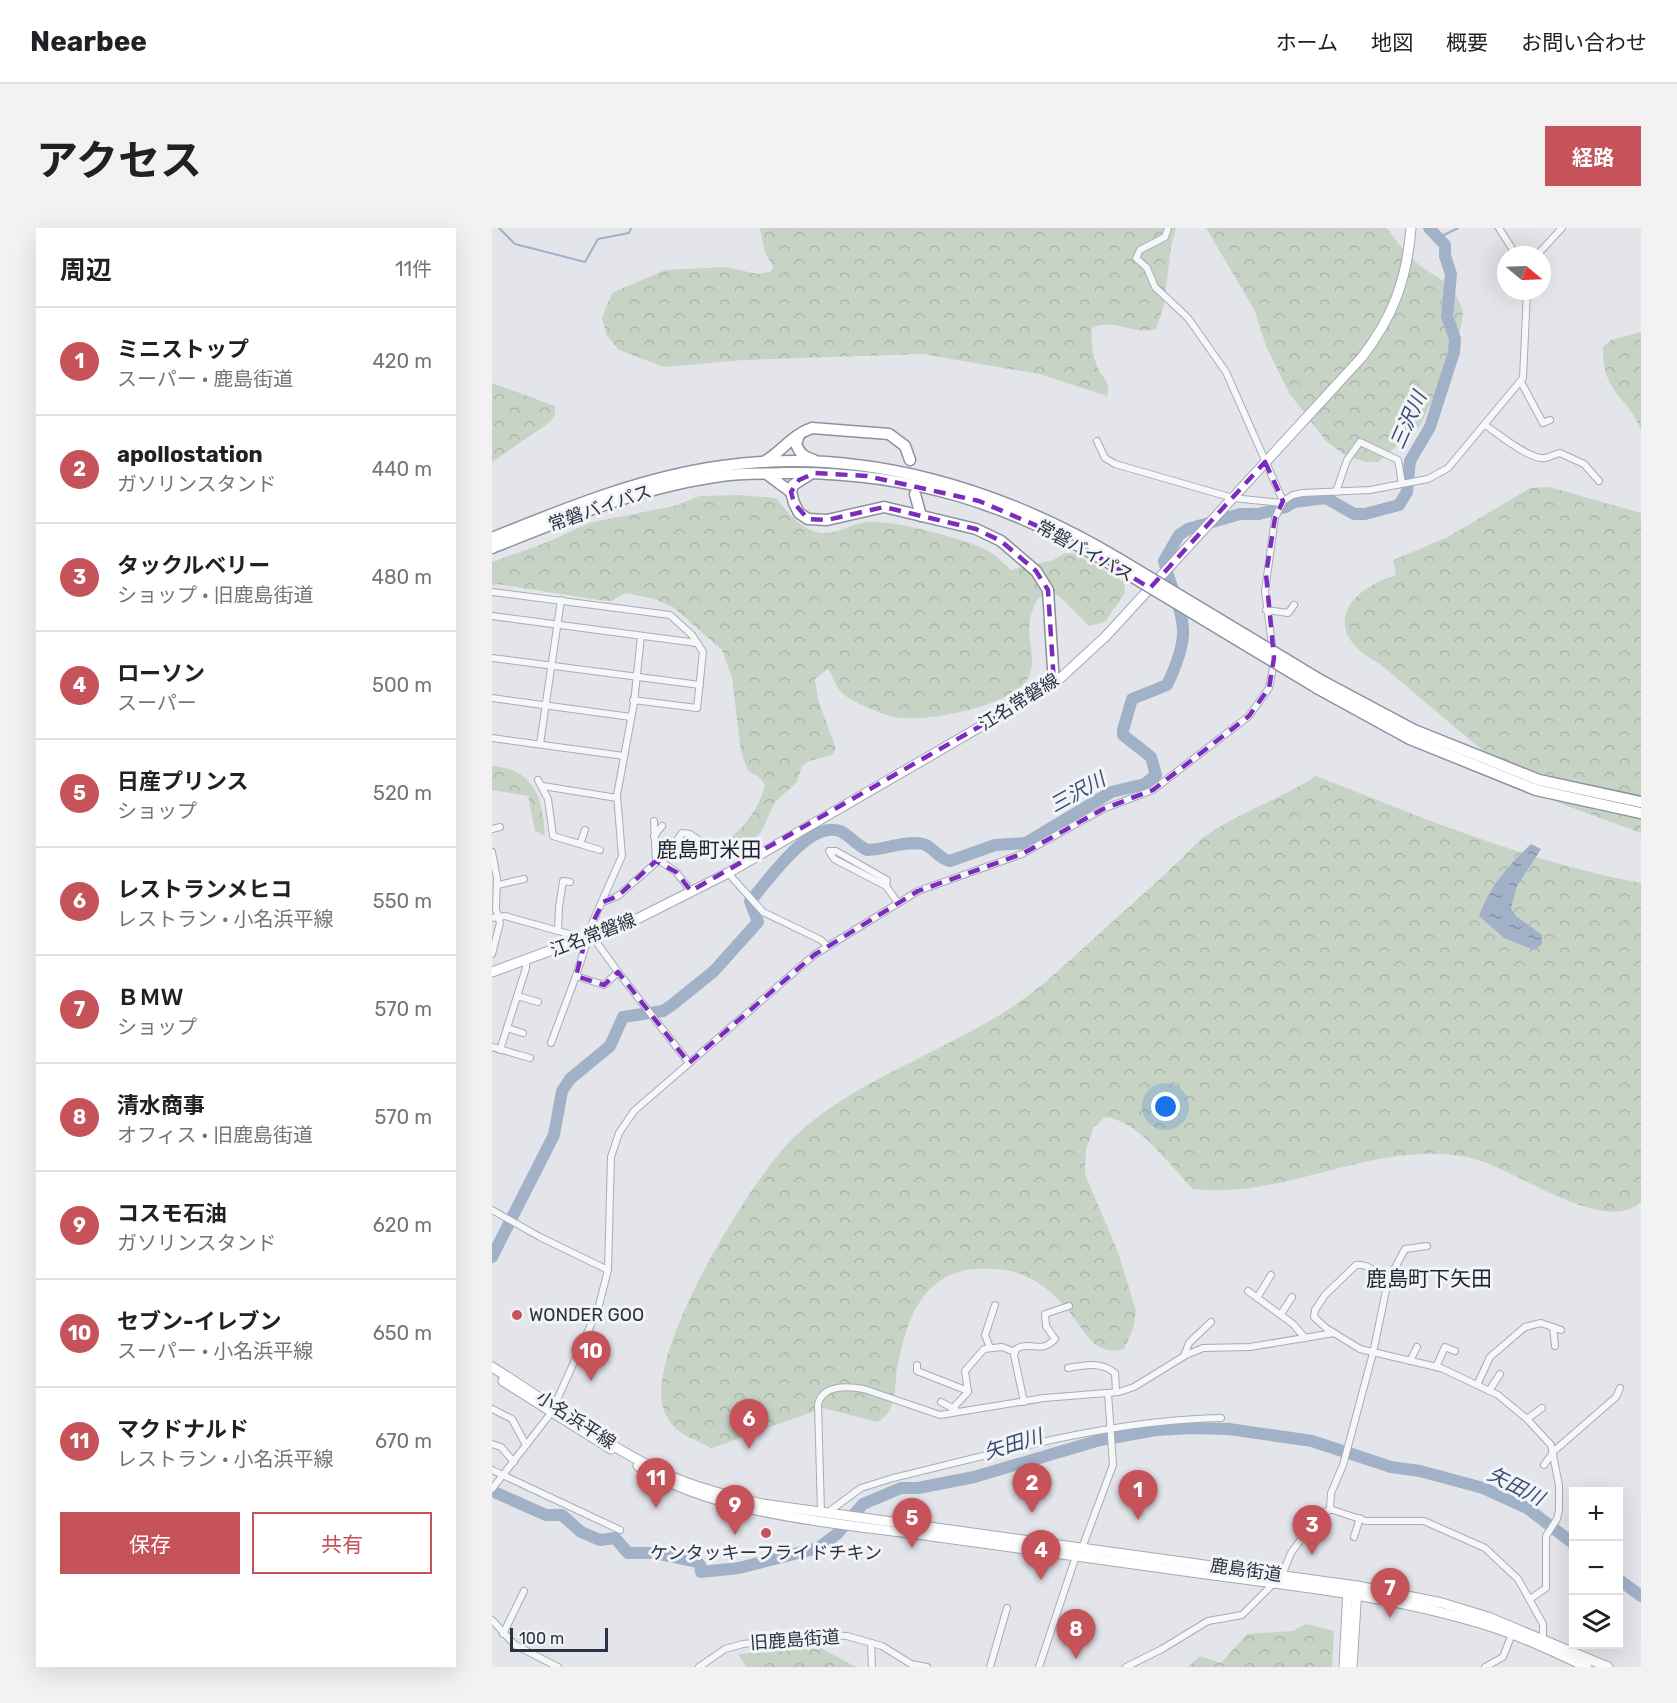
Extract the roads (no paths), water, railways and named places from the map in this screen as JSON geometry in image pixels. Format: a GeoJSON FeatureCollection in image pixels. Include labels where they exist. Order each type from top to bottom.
{"type":"FeatureCollection","features":[{"type":"Feature","properties":{"kind":"highway"},"geometry":{"type":"LineString","coordinates":[[910,460],[905,446],[889,434],[812,428],[800,432],[761,468],[791,492],[799,513],[816,521],[876,507],[921,516],[992,535],[1042,578],[1049,598],[1054,684]]}},
{"type":"Feature","properties":{"kind":"highway"},"geometry":{"type":"LineString","coordinates":[[800,432],[796,444],[799,450],[804,457],[819,462]]}},
{"type":"Feature","properties":{"kind":"highway","name":"常磐バイパス"},"geometry":{"type":"LineString","coordinates":[[492,548],[594,507],[656,489],[761,468],[819,462],[868,465],[922,476],[980,492],[1074,532],[1118,564]]}},
{"type":"Feature","properties":{"kind":"highway","name":"常磐バイパス"},"geometry":{"type":"LineString","coordinates":[[492,538],[587,500],[654,481],[722,466],[888,479],[980,501],[1023,517],[1118,564],[1410,739],[1536,790],[1641,813]]}},
{"type":"Feature","properties":{"kind":"highway"},"geometry":{"type":"LineString","coordinates":[[791,492],[793,485],[799,480],[815,473]]}},
{"type":"Feature","properties":{"kind":"highway"},"geometry":{"type":"LineString","coordinates":[[915,494],[921,516]]}},
{"type":"Feature","properties":{"kind":"highway","name":"常磐バイパス"},"geometry":{"type":"LineString","coordinates":[[1320,684],[1414,730],[1539,780],[1641,802]]}},
{"type":"Feature","properties":{"kind":"main road","name":"江名常磐線"},"geometry":{"type":"LineString","coordinates":[[492,969],[526,960],[639,918],[728,873],[1054,684],[1106,636],[1362,357],[1384,328],[1398,299],[1407,267],[1411,228]]}},
{"type":"Feature","properties":{"kind":"main road","name":"小名浜平線"},"geometry":{"type":"LineString","coordinates":[[492,1367],[651,1474],[712,1499],[826,1515],[862,1526],[1079,1552]]}},
{"type":"Feature","properties":{"kind":"main road","name":"小名浜平線"},"geometry":{"type":"LineString","coordinates":[[492,1374],[553,1409]]}},
{"type":"Feature","properties":{"kind":"main road","name":"小名浜平線"},"geometry":{"type":"LineString","coordinates":[[826,1515],[843,1513],[871,1518]]}},
{"type":"Feature","properties":{"kind":"main road","name":"鹿島街道"},"geometry":{"type":"LineString","coordinates":[[871,1518],[1079,1552],[1282,1575],[1352,1590],[1442,1603],[1543,1638],[1608,1667]]}},
{"type":"Feature","properties":{"kind":"main road"},"geometry":{"type":"LineString","coordinates":[[1079,1552],[1275,1583],[1352,1590],[1435,1610],[1512,1634],[1586,1667]]}},
{"type":"Feature","properties":{"kind":"main road"},"geometry":{"type":"LineString","coordinates":[[1344,1667],[1352,1590]]}},
{"type":"Feature","properties":{"kind":"main road"},"geometry":{"type":"LineString","coordinates":[[1352,1590],[1352,1667]]}},
{"type":"Feature","properties":{"kind":"street"},"geometry":{"type":"LineString","coordinates":[[1168,228],[1165,237],[1136,252],[1136,258],[1147,268],[1155,287],[1188,318],[1226,372],[1283,502]]}},
{"type":"Feature","properties":{"kind":"street"},"geometry":{"type":"LineString","coordinates":[[1498,228],[1510,246]]}},
{"type":"Feature","properties":{"kind":"street"},"geometry":{"type":"LineString","coordinates":[[1545,246],[1562,228]]}},
{"type":"Feature","properties":{"kind":"street"},"geometry":{"type":"LineString","coordinates":[[492,1489],[553,1409],[598,1309],[608,1270],[611,1157],[619,1132],[634,1111],[827,946],[898,903],[933,885],[1032,850],[1103,808],[1153,790],[1242,722],[1265,696],[1272,675],[1274,658],[1266,610],[1266,574],[1275,518],[1283,502],[1293,495],[1370,490],[1428,479],[1441,473],[1521,382],[1524,371],[1527,300]]}},
{"type":"Feature","properties":{"kind":"street"},"geometry":{"type":"LineString","coordinates":[[1521,382],[1543,423],[1550,420]]}},
{"type":"Feature","properties":{"kind":"street"},"geometry":{"type":"LineString","coordinates":[[1485,424],[1512,444],[1540,458],[1560,453],[1584,464],[1599,481]]}},
{"type":"Feature","properties":{"kind":"street"},"geometry":{"type":"LineString","coordinates":[[1097,441],[1109,462],[1233,498],[1283,502]]}},
{"type":"Feature","properties":{"kind":"street"},"geometry":{"type":"LineString","coordinates":[[1336,492],[1347,460],[1360,442],[1398,460],[1402,471],[1402,483]]}},
{"type":"Feature","properties":{"kind":"street"},"geometry":{"type":"LineString","coordinates":[[492,592],[670,615],[703,652],[697,708],[633,700]]}},
{"type":"Feature","properties":{"kind":"street"},"geometry":{"type":"LineString","coordinates":[[540,744],[561,600]]}},
{"type":"Feature","properties":{"kind":"street"},"geometry":{"type":"LineString","coordinates":[[1266,610],[1288,613],[1294,604]]}},
{"type":"Feature","properties":{"kind":"street"},"geometry":{"type":"LineString","coordinates":[[492,616],[697,643]]}},
{"type":"Feature","properties":{"kind":"street"},"geometry":{"type":"LineString","coordinates":[[551,1043],[576,976],[590,928],[622,856],[617,798],[631,717],[641,636]]}},
{"type":"Feature","properties":{"kind":"street"},"geometry":{"type":"LineString","coordinates":[[492,658],[700,685]]}},
{"type":"Feature","properties":{"kind":"street"},"geometry":{"type":"LineString","coordinates":[[492,698],[631,717]]}},
{"type":"Feature","properties":{"kind":"street"},"geometry":{"type":"LineString","coordinates":[[492,738],[624,756]]}},
{"type":"Feature","properties":{"kind":"street"},"geometry":{"type":"LineString","coordinates":[[600,850],[554,836],[551,829],[553,817],[540,783],[617,798]]}},
{"type":"Feature","properties":{"kind":"street"},"geometry":{"type":"LineString","coordinates":[[654,821],[653,836],[659,862],[676,872],[691,891]]}},
{"type":"Feature","properties":{"kind":"street"},"geometry":{"type":"LineString","coordinates":[[653,836],[662,826]]}},
{"type":"Feature","properties":{"kind":"street"},"geometry":{"type":"LineString","coordinates":[[492,829],[500,827]]}},
{"type":"Feature","properties":{"kind":"street"},"geometry":{"type":"LineString","coordinates":[[580,844],[585,830]]}},
{"type":"Feature","properties":{"kind":"street"},"geometry":{"type":"LineString","coordinates":[[603,902],[618,896],[645,875],[659,862],[682,833],[690,834],[706,846]]}},
{"type":"Feature","properties":{"kind":"street"},"geometry":{"type":"LineString","coordinates":[[886,886],[887,880],[836,851],[829,851],[834,859],[886,886],[898,903]]}},
{"type":"Feature","properties":{"kind":"street"},"geometry":{"type":"LineString","coordinates":[[492,852],[498,885],[495,918]]}},
{"type":"Feature","properties":{"kind":"street"},"geometry":{"type":"LineString","coordinates":[[728,873],[763,912],[821,940],[827,946]]}},
{"type":"Feature","properties":{"kind":"street"},"geometry":{"type":"LineString","coordinates":[[498,885],[524,879]]}},
{"type":"Feature","properties":{"kind":"street"},"geometry":{"type":"LineString","coordinates":[[558,931],[563,881],[570,882]]}},
{"type":"Feature","properties":{"kind":"street"},"geometry":{"type":"LineString","coordinates":[[495,918],[505,916],[569,934],[572,944]]}},
{"type":"Feature","properties":{"kind":"street"},"geometry":{"type":"LineString","coordinates":[[492,954],[500,923],[495,918]]}},
{"type":"Feature","properties":{"kind":"street"},"geometry":{"type":"LineString","coordinates":[[589,937],[689,1063]]}},
{"type":"Feature","properties":{"kind":"street"},"geometry":{"type":"LineString","coordinates":[[500,1050],[526,960]]}},
{"type":"Feature","properties":{"kind":"street"},"geometry":{"type":"LineString","coordinates":[[576,976],[604,985],[618,972]]}},
{"type":"Feature","properties":{"kind":"street"},"geometry":{"type":"LineString","coordinates":[[517,996],[538,1002]]}},
{"type":"Feature","properties":{"kind":"street"},"geometry":{"type":"LineString","coordinates":[[507,1028],[523,1033]]}},
{"type":"Feature","properties":{"kind":"street"},"geometry":{"type":"LineString","coordinates":[[492,1047],[530,1058]]}},
{"type":"Feature","properties":{"kind":"street"},"geometry":{"type":"LineString","coordinates":[[492,1210],[533,1234],[608,1270]]}},
{"type":"Feature","properties":{"kind":"street"},"geometry":{"type":"LineString","coordinates":[[1401,1244],[1402,1252]]}},
{"type":"Feature","properties":{"kind":"street"},"geometry":{"type":"LineString","coordinates":[[1330,1509],[1331,1493],[1343,1465],[1392,1274],[1402,1252],[1409,1247],[1427,1246]]}},
{"type":"Feature","properties":{"kind":"street"},"geometry":{"type":"LineString","coordinates":[[1409,1280],[1392,1274],[1382,1276],[1364,1264],[1352,1266],[1347,1275],[1325,1295],[1314,1313],[1317,1320],[1360,1349],[1436,1367],[1508,1401],[1527,1419],[1554,1452],[1559,1513],[1546,1536],[1546,1588],[1530,1599]]}},
{"type":"Feature","properties":{"kind":"street"},"geometry":{"type":"LineString","coordinates":[[1257,1298],[1271,1275]]}},
{"type":"Feature","properties":{"kind":"street"},"geometry":{"type":"LineString","coordinates":[[1248,1291],[1281,1314],[1300,1330],[1305,1338]]}},
{"type":"Feature","properties":{"kind":"street"},"geometry":{"type":"LineString","coordinates":[[1281,1314],[1292,1297]]}},
{"type":"Feature","properties":{"kind":"street"},"geometry":{"type":"LineString","coordinates":[[990,1348],[985,1335],[996,1305]]}},
{"type":"Feature","properties":{"kind":"street"},"geometry":{"type":"LineString","coordinates":[[1024,1401],[1015,1352],[1017,1348],[1029,1345],[1044,1348],[1054,1340],[1046,1326],[1046,1314],[1069,1306]]}},
{"type":"Feature","properties":{"kind":"street"},"geometry":{"type":"LineString","coordinates":[[1184,1356],[1189,1343],[1211,1322]]}},
{"type":"Feature","properties":{"kind":"street"},"geometry":{"type":"LineString","coordinates":[[1477,1385],[1490,1357],[1522,1329],[1537,1323],[1561,1330]]}},
{"type":"Feature","properties":{"kind":"street"},"geometry":{"type":"LineString","coordinates":[[1553,1327],[1555,1346]]}},
{"type":"Feature","properties":{"kind":"street"},"geometry":{"type":"LineString","coordinates":[[826,1515],[818,1404],[822,1394],[831,1389],[858,1388],[937,1415],[956,1410],[1024,1401],[1116,1392],[1134,1386],[1184,1356],[1211,1347],[1250,1347],[1334,1333]]}},
{"type":"Feature","properties":{"kind":"street"},"geometry":{"type":"LineString","coordinates":[[956,1410],[968,1390],[965,1371],[984,1349],[1002,1347],[1015,1352]]}},
{"type":"Feature","properties":{"kind":"street"},"geometry":{"type":"LineString","coordinates":[[1410,1361],[1417,1347]]}},
{"type":"Feature","properties":{"kind":"street"},"geometry":{"type":"LineString","coordinates":[[1436,1367],[1444,1347],[1455,1351]]}},
{"type":"Feature","properties":{"kind":"street"},"geometry":{"type":"LineString","coordinates":[[1068,1368],[1094,1364],[1111,1370],[1114,1373],[1116,1392]]}},
{"type":"Feature","properties":{"kind":"street"},"geometry":{"type":"LineString","coordinates":[[917,1365],[917,1371],[968,1390]]}},
{"type":"Feature","properties":{"kind":"street"},"geometry":{"type":"LineString","coordinates":[[1489,1391],[1500,1374]]}},
{"type":"Feature","properties":{"kind":"street"},"geometry":{"type":"LineString","coordinates":[[1544,1466],[1554,1452],[1613,1400],[1620,1388]]}},
{"type":"Feature","properties":{"kind":"street"},"geometry":{"type":"LineString","coordinates":[[1039,1667],[1079,1552],[1113,1465],[1108,1393]]}},
{"type":"Feature","properties":{"kind":"street"},"geometry":{"type":"LineString","coordinates":[[941,1402],[956,1410]]}},
{"type":"Feature","properties":{"kind":"street"},"geometry":{"type":"LineString","coordinates":[[1527,1419],[1542,1408]]}},
{"type":"Feature","properties":{"kind":"street"},"geometry":{"type":"LineString","coordinates":[[492,1409],[512,1419],[526,1445]]}},
{"type":"Feature","properties":{"kind":"street"},"geometry":{"type":"LineString","coordinates":[[826,1515],[861,1488],[883,1481],[1110,1428],[1171,1419],[1221,1418]]}},
{"type":"Feature","properties":{"kind":"street"},"geometry":{"type":"LineString","coordinates":[[492,1444],[501,1447],[514,1462]]}},
{"type":"Feature","properties":{"kind":"street"},"geometry":{"type":"LineString","coordinates":[[492,1470],[620,1530]]}},
{"type":"Feature","properties":{"kind":"street"},"geometry":{"type":"LineString","coordinates":[[1330,1509],[1366,1521],[1424,1521],[1485,1548],[1512,1571],[1543,1624],[1543,1638]]}},
{"type":"Feature","properties":{"kind":"street"},"geometry":{"type":"LineString","coordinates":[[1126,1667],[1162,1649],[1208,1621],[1242,1615],[1282,1575],[1291,1552],[1315,1520],[1330,1509]]}},
{"type":"Feature","properties":{"kind":"street"},"geometry":{"type":"LineString","coordinates":[[1354,1537],[1360,1518]]}},
{"type":"Feature","properties":{"kind":"street"},"geometry":{"type":"LineString","coordinates":[[503,1634],[524,1591]]}},
{"type":"Feature","properties":{"kind":"street"},"geometry":{"type":"LineString","coordinates":[[990,1667],[1007,1608]]}},
{"type":"Feature","properties":{"kind":"street"},"geometry":{"type":"LineString","coordinates":[[492,1620],[515,1645],[558,1667]]}},
{"type":"Feature","properties":{"kind":"street"},"geometry":{"type":"LineString","coordinates":[[1485,1667],[1503,1657],[1512,1634]]}},
{"type":"Feature","properties":{"kind":"street","name":"旧鹿島街道"},"geometry":{"type":"LineString","coordinates":[[699,1667],[725,1649],[743,1644],[828,1635],[847,1636],[871,1643],[892,1651],[917,1666],[927,1667]]}},
{"type":"Feature","properties":{"kind":"street"},"geometry":{"type":"LineString","coordinates":[[871,1643],[872,1667]]}},
{"type":"Feature","properties":{"kind":"water"},"geometry":{"type":"Polygon","coordinates":[[[1531,844],[1541,849],[1517,886],[1511,908],[1516,916],[1542,935],[1542,944],[1534,950],[1504,938],[1479,916],[1500,877],[1531,844]]]}},
{"type":"Feature","properties":{"kind":"waterway"},"geometry":{"type":"LineString","coordinates":[[499,228],[515,244],[585,262],[598,239],[629,233],[631,228]]}},
{"type":"Feature","properties":{"kind":"waterway","name":"三沢川"},"geometry":{"type":"LineString","coordinates":[[492,1257],[554,1135],[562,1091],[570,1079],[610,1046],[623,1017],[663,1011],[714,971],[758,922],[750,901],[802,843],[828,830],[840,831],[867,850],[916,843],[927,846],[942,858],[950,861],[995,845],[1026,843],[1111,792],[1145,784],[1156,775],[1151,757],[1123,735],[1123,730],[1132,699],[1167,685],[1181,648],[1183,635],[1180,610],[1164,561],[1179,535],[1188,529],[1240,514],[1259,514],[1286,507],[1294,502],[1326,498],[1354,514],[1365,514],[1399,505],[1407,492],[1410,461],[1430,427],[1454,352],[1455,339],[1447,316],[1451,274],[1445,256],[1445,245],[1429,228]]}},
{"type":"Feature","properties":{"kind":"waterway"},"geometry":{"type":"LineString","coordinates":[[1438,238],[1458,228]]}},
{"type":"Feature","properties":{"kind":"waterway","name":"矢田川"},"geometry":{"type":"LineString","coordinates":[[492,1491],[546,1515],[562,1515],[581,1532],[600,1540],[615,1538],[628,1553],[654,1553],[697,1562],[701,1572],[739,1568],[818,1548],[837,1534],[863,1504],[901,1488],[918,1488],[974,1477],[1100,1440],[1156,1430],[1229,1429],[1312,1441],[1391,1467],[1420,1471],[1483,1488],[1527,1508],[1570,1541]]}},
{"type":"Feature","properties":{"kind":"waterway","name":"矢田川"},"geometry":{"type":"LineString","coordinates":[[1623,1583],[1641,1596]]}},
{"type":"Feature","properties":{"kind":"place","name":"WONDER GOO"},"geometry":{"type":"Point","coordinates":[517,1315]}},
{"type":"Feature","properties":{"kind":"place","name":"セブン-イレブン"},"geometry":{"type":"Point","coordinates":[591,1381]}},
{"type":"Feature","properties":{"kind":"place","name":"レストランメヒコ"},"geometry":{"type":"Point","coordinates":[749,1449]}},
{"type":"Feature","properties":{"kind":"place","name":"マクドナルド"},"geometry":{"type":"Point","coordinates":[656,1508]}},
{"type":"Feature","properties":{"kind":"place","name":"apollostation"},"geometry":{"type":"Point","coordinates":[1032,1513]}},
{"type":"Feature","properties":{"kind":"place","name":"ミニストップ"},"geometry":{"type":"Point","coordinates":[1138,1520]}},
{"type":"Feature","properties":{"kind":"place","name":"ケンタッキーフライドチキン"},"geometry":{"type":"Point","coordinates":[766,1533]}},
{"type":"Feature","properties":{"kind":"place","name":"コスモ石油"},"geometry":{"type":"Point","coordinates":[735,1535]}},
{"type":"Feature","properties":{"kind":"place","name":"日産プリンス"},"geometry":{"type":"Point","coordinates":[912,1548]}},
{"type":"Feature","properties":{"kind":"place","name":"タックルベリー"},"geometry":{"type":"Point","coordinates":[1312,1555]}},
{"type":"Feature","properties":{"kind":"place","name":"ローソン"},"geometry":{"type":"Point","coordinates":[1041,1580]}},
{"type":"Feature","properties":{"kind":"place","name":"ＢＭＷ"},"geometry":{"type":"Point","coordinates":[1390,1618]}},
{"type":"Feature","properties":{"kind":"place","name":"清水商事"},"geometry":{"type":"Point","coordinates":[1076,1659]}},
{"type":"Feature","properties":{"kind":"district","name":"鹿島町米田"},"geometry":{"type":"Point","coordinates":[709,849]}},
{"type":"Feature","properties":{"kind":"district","name":"鹿島町下矢田"},"geometry":{"type":"Point","coordinates":[1429,1278]}}]}
